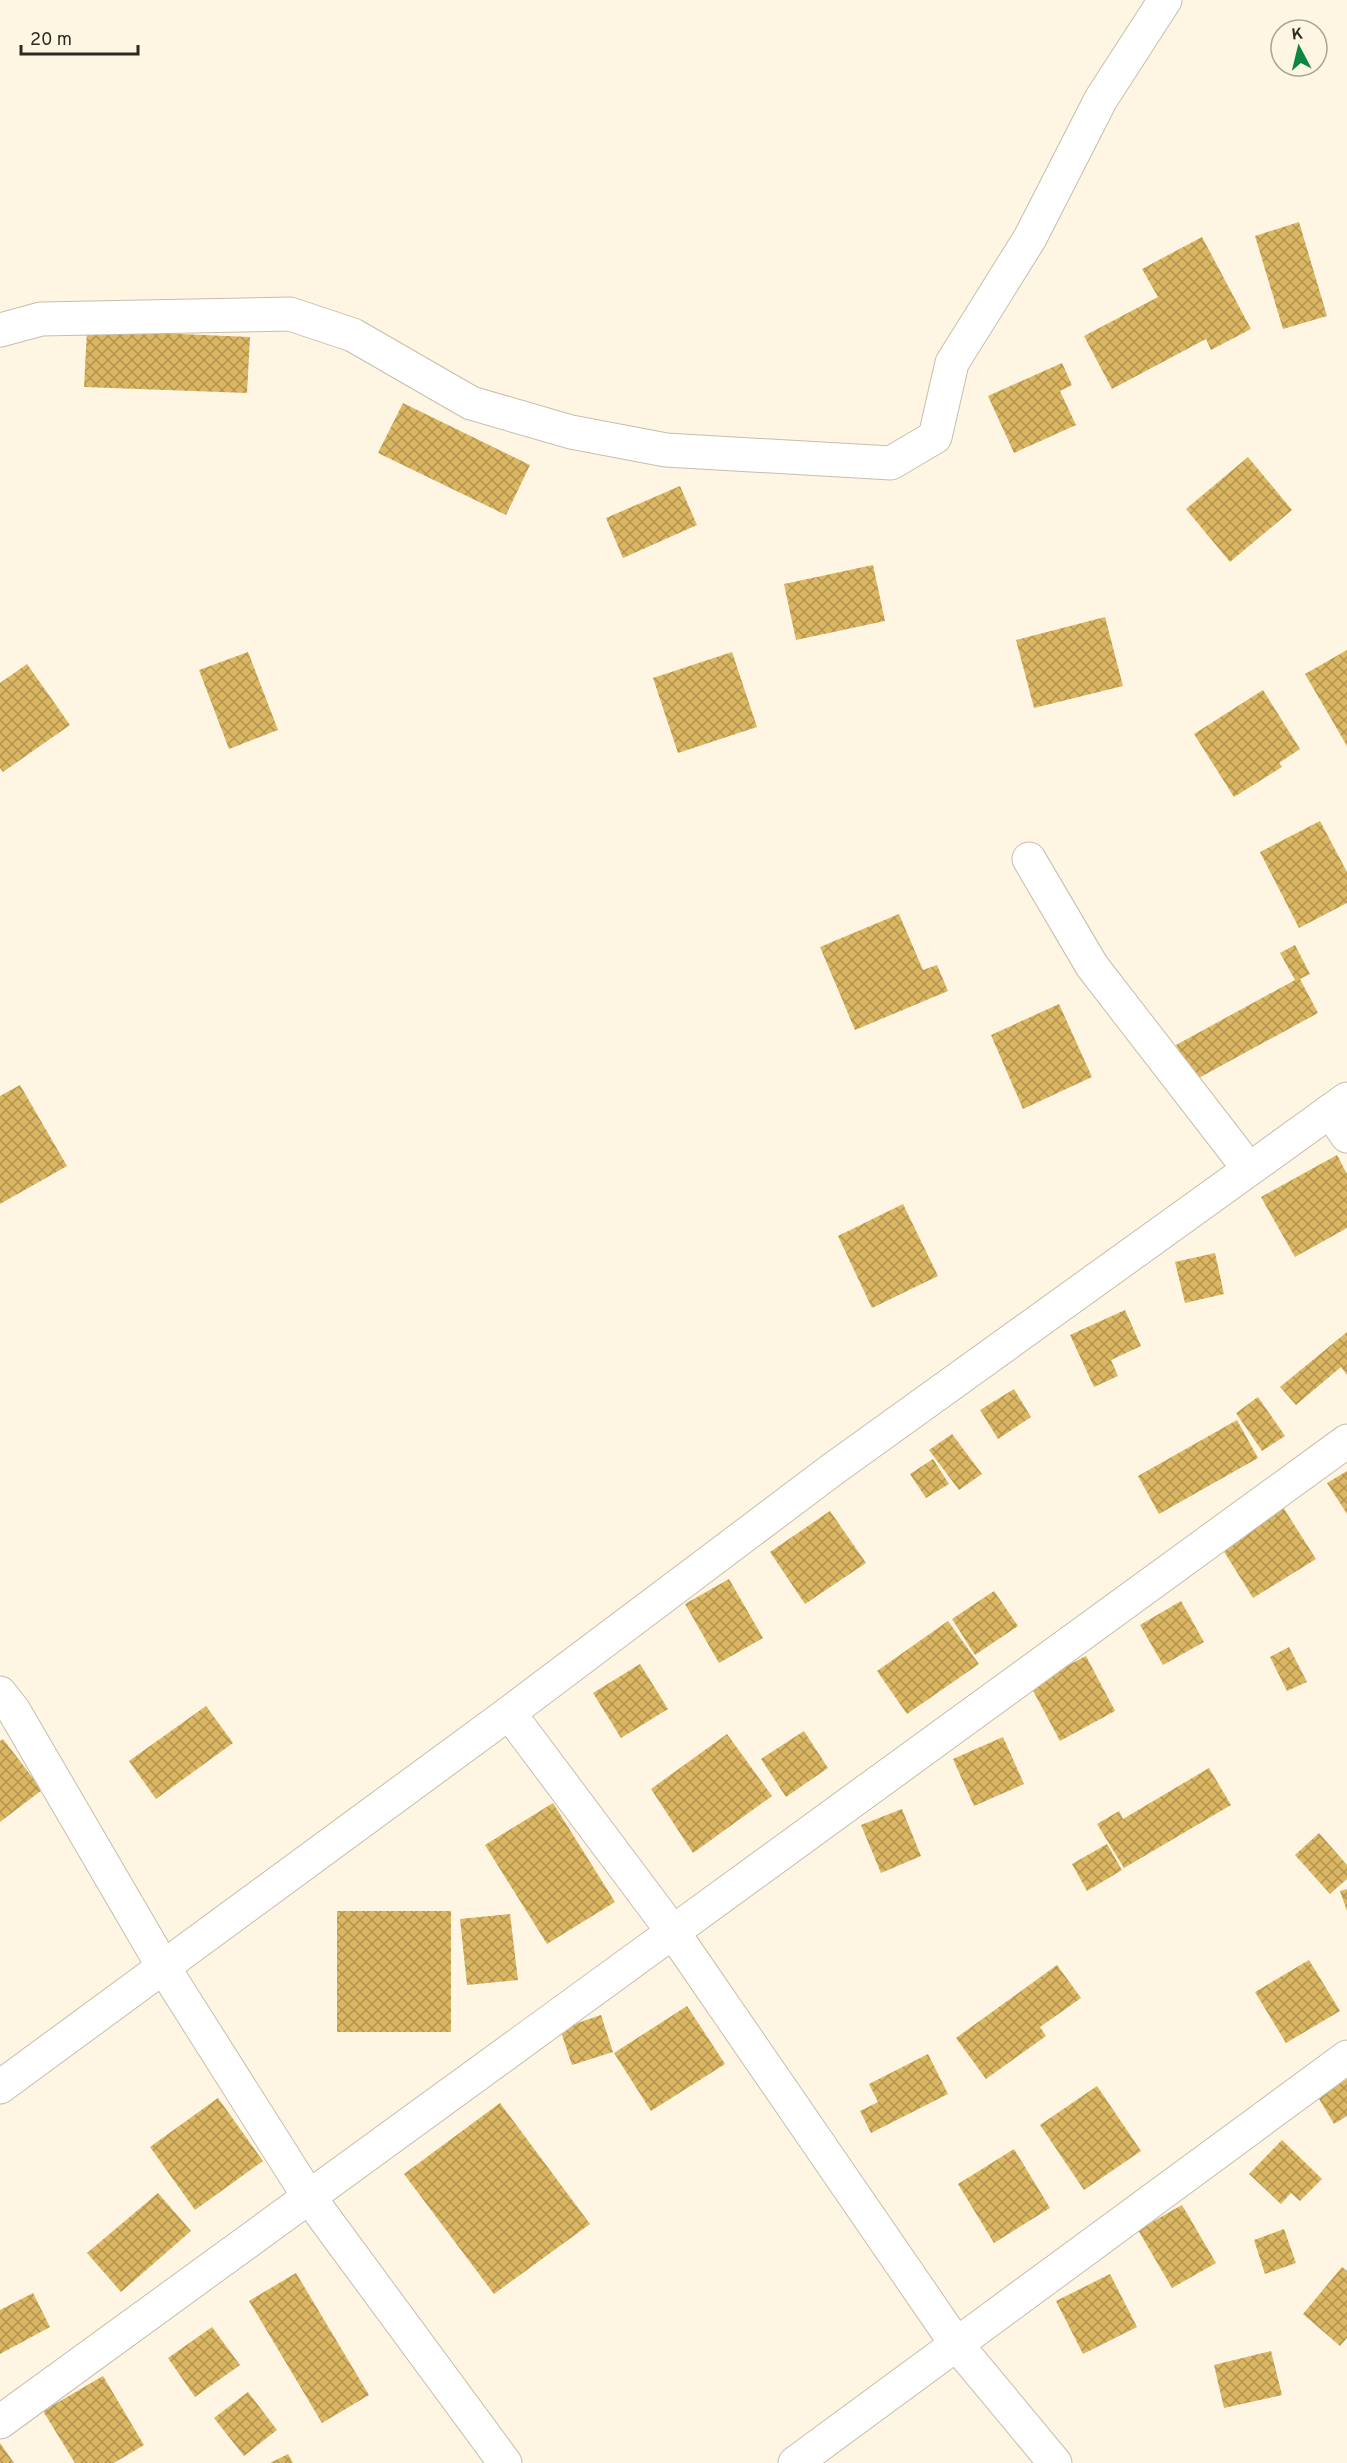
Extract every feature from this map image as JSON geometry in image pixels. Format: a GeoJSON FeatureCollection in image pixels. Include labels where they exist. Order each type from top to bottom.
{"type":"FeatureCollection","features":[{"type":"Feature","properties":{"kind":"street"},"geometry":{"type":"LineString","coordinates":[[0,330],[41,319],[290,314],[352,335],[471,403],[571,432],[666,450],[891,463],[935,437],[952,363],[1030,238],[1101,99],[1165,0]]}},
{"type":"Feature","properties":{"kind":"street"},"geometry":{"type":"LineString","coordinates":[[1029,860],[1092,966],[1249,1169]]}},
{"type":"Feature","properties":{"kind":"street"},"geometry":{"type":"LineString","coordinates":[[0,2087],[509,1713],[833,1468],[1249,1169],[1341,1116]]}},
{"type":"Feature","properties":{"kind":"street"},"geometry":{"type":"LineString","coordinates":[[0,2422],[1347,1441]]}},
{"type":"Feature","properties":{"kind":"street"},"geometry":{"type":"LineString","coordinates":[[5,1708],[164,1968],[309,2197],[505,2463]]}},
{"type":"Feature","properties":{"kind":"street"},"geometry":{"type":"LineString","coordinates":[[509,1713],[673,1932],[957,2345],[1055,2463]]}},
{"type":"Feature","properties":{"kind":"street"},"geometry":{"type":"LineString","coordinates":[[795,2463],[1347,2057]]}},
{"type":"Feature","properties":{"kind":"building"},"geometry":{"type":"Polygon","coordinates":[[[1299,222],[1327,316],[1283,329],[1255,236],[1299,222]]]}},
{"type":"Feature","properties":{"kind":"building"},"geometry":{"type":"Polygon","coordinates":[[[1202,237],[1251,329],[1211,350],[1206,339],[1112,389],[1084,336],[1158,297],[1142,269],[1202,237]]]}},
{"type":"Feature","properties":{"kind":"building"},"geometry":{"type":"Polygon","coordinates":[[[87,330],[250,337],[247,393],[84,387],[87,330]]]}},
{"type":"Feature","properties":{"kind":"building"},"geometry":{"type":"Polygon","coordinates":[[[1062,363],[1072,385],[1060,391],[1076,425],[1014,453],[988,396],[1062,363]]]}},
{"type":"Feature","properties":{"kind":"building"},"geometry":{"type":"Polygon","coordinates":[[[403,403],[530,465],[506,515],[378,453],[403,403]]]}},
{"type":"Feature","properties":{"kind":"building"},"geometry":{"type":"Polygon","coordinates":[[[1248,457],[1292,510],[1230,562],[1186,509],[1248,457]]]}},
{"type":"Feature","properties":{"kind":"building"},"geometry":{"type":"Polygon","coordinates":[[[680,486],[697,525],[623,558],[606,518],[680,486]]]}},
{"type":"Feature","properties":{"kind":"building"},"geometry":{"type":"Polygon","coordinates":[[[873,565],[885,621],[796,640],[784,584],[873,565]]]}},
{"type":"Feature","properties":{"kind":"building"},"geometry":{"type":"Polygon","coordinates":[[[1105,617],[1123,686],[1034,708],[1016,640],[1105,617]]]}},
{"type":"Feature","properties":{"kind":"building"},"geometry":{"type":"Polygon","coordinates":[[[1347,650],[1347,746],[1305,674],[1347,650]]]}},
{"type":"Feature","properties":{"kind":"building"},"geometry":{"type":"Polygon","coordinates":[[[248,652],[278,730],[229,749],[199,670],[248,652]]]}},
{"type":"Feature","properties":{"kind":"building"},"geometry":{"type":"Polygon","coordinates":[[[732,652],[757,727],[678,753],[653,678],[732,652]]]}},
{"type":"Feature","properties":{"kind":"building"},"geometry":{"type":"Polygon","coordinates":[[[27,664],[70,725],[3,772],[0,768],[0,683],[27,664]]]}},
{"type":"Feature","properties":{"kind":"building"},"geometry":{"type":"Polygon","coordinates":[[[1263,690],[1300,749],[1279,763],[1282,767],[1234,797],[1194,734],[1263,690]]]}},
{"type":"Feature","properties":{"kind":"building"},"geometry":{"type":"Polygon","coordinates":[[[1320,821],[1347,872],[1347,903],[1299,928],[1260,852],[1320,821]]]}},
{"type":"Feature","properties":{"kind":"building"},"geometry":{"type":"Polygon","coordinates":[[[899,914],[923,970],[937,965],[948,991],[855,1030],[820,947],[899,914]]]}},
{"type":"Feature","properties":{"kind":"building"},"geometry":{"type":"Polygon","coordinates":[[[1295,945],[1310,974],[1300,979],[1318,1013],[1195,1080],[1176,1045],[1295,980],[1280,953],[1295,945]]]}},
{"type":"Feature","properties":{"kind":"building"},"geometry":{"type":"Polygon","coordinates":[[[1059,1004],[1092,1077],[1023,1109],[991,1035],[1059,1004]]]}},
{"type":"Feature","properties":{"kind":"building"},"geometry":{"type":"Polygon","coordinates":[[[20,1085],[67,1166],[0,1204],[0,1096],[20,1085]]]}},
{"type":"Feature","properties":{"kind":"building"},"geometry":{"type":"Polygon","coordinates":[[[1337,1155],[1347,1174],[1347,1228],[1295,1257],[1261,1197],[1337,1155]]]}},
{"type":"Feature","properties":{"kind":"building"},"geometry":{"type":"Polygon","coordinates":[[[903,1204],[938,1276],[872,1308],[838,1236],[903,1204]]]}},
{"type":"Feature","properties":{"kind":"building"},"geometry":{"type":"Polygon","coordinates":[[[1215,1253],[1224,1294],[1185,1303],[1175,1262],[1215,1253]]]}},
{"type":"Feature","properties":{"kind":"building"},"geometry":{"type":"Polygon","coordinates":[[[1125,1310],[1141,1346],[1111,1360],[1118,1376],[1094,1387],[1070,1335],[1125,1310]]]}},
{"type":"Feature","properties":{"kind":"building"},"geometry":{"type":"Polygon","coordinates":[[[1347,1332],[1347,1375],[1341,1367],[1296,1405],[1280,1387],[1347,1332]]]}},
{"type":"Feature","properties":{"kind":"building"},"geometry":{"type":"Polygon","coordinates":[[[1014,1389],[1031,1417],[998,1439],[980,1410],[1014,1389]]]}},
{"type":"Feature","properties":{"kind":"building"},"geometry":{"type":"Polygon","coordinates":[[[1258,1397],[1285,1436],[1262,1451],[1236,1413],[1258,1397]]]}},
{"type":"Feature","properties":{"kind":"building"},"geometry":{"type":"Polygon","coordinates":[[[1237,1420],[1258,1458],[1159,1514],[1138,1476],[1237,1420]]]}},
{"type":"Feature","properties":{"kind":"building"},"geometry":{"type":"Polygon","coordinates":[[[952,1434],[982,1474],[959,1490],[929,1450],[952,1434]]]}},
{"type":"Feature","properties":{"kind":"building"},"geometry":{"type":"Polygon","coordinates":[[[933,1459],[949,1484],[926,1498],[910,1474],[933,1459]]]}},
{"type":"Feature","properties":{"kind":"building"},"geometry":{"type":"Polygon","coordinates":[[[1347,1471],[1347,1514],[1327,1483],[1347,1471]]]}},
{"type":"Feature","properties":{"kind":"building"},"geometry":{"type":"Polygon","coordinates":[[[1281,1504],[1316,1559],[1253,1598],[1218,1542],[1281,1504]]]}},
{"type":"Feature","properties":{"kind":"building"},"geometry":{"type":"Polygon","coordinates":[[[830,1511],[866,1563],[805,1604],[770,1552],[830,1511]]]}},
{"type":"Feature","properties":{"kind":"building"},"geometry":{"type":"Polygon","coordinates":[[[729,1579],[763,1638],[719,1663],[685,1604],[729,1579]]]}},
{"type":"Feature","properties":{"kind":"building"},"geometry":{"type":"Polygon","coordinates":[[[994,1591],[1018,1626],[975,1655],[952,1619],[994,1591]]]}},
{"type":"Feature","properties":{"kind":"building"},"geometry":{"type":"Polygon","coordinates":[[[1181,1601],[1204,1642],[1163,1665],[1140,1625],[1181,1601]]]}},
{"type":"Feature","properties":{"kind":"building"},"geometry":{"type":"Polygon","coordinates":[[[948,1621],[979,1664],[907,1714],[877,1671],[948,1621]]]}},
{"type":"Feature","properties":{"kind":"building"},"geometry":{"type":"Polygon","coordinates":[[[1289,1647],[1307,1682],[1287,1691],[1270,1657],[1289,1647]]]}},
{"type":"Feature","properties":{"kind":"building"},"geometry":{"type":"Polygon","coordinates":[[[1086,1656],[1115,1711],[1060,1741],[1030,1685],[1086,1656]]]}},
{"type":"Feature","properties":{"kind":"building"},"geometry":{"type":"Polygon","coordinates":[[[640,1664],[668,1709],[621,1738],[593,1693],[640,1664]]]}},
{"type":"Feature","properties":{"kind":"building"},"geometry":{"type":"Polygon","coordinates":[[[206,1706],[233,1743],[156,1799],[129,1761],[206,1706]]]}},
{"type":"Feature","properties":{"kind":"building"},"geometry":{"type":"Polygon","coordinates":[[[804,1731],[828,1768],[786,1797],[761,1759],[804,1731]]]}},
{"type":"Feature","properties":{"kind":"building"},"geometry":{"type":"Polygon","coordinates":[[[727,1734],[772,1796],[693,1853],[651,1789],[727,1734]]]}},
{"type":"Feature","properties":{"kind":"building"},"geometry":{"type":"Polygon","coordinates":[[[1003,1737],[1024,1784],[974,1806],[953,1759],[1003,1737]]]}},
{"type":"Feature","properties":{"kind":"building"},"geometry":{"type":"Polygon","coordinates":[[[3,1739],[42,1790],[0,1822],[0,1741],[3,1739]]]}},
{"type":"Feature","properties":{"kind":"building"},"geometry":{"type":"Polygon","coordinates":[[[1209,1768],[1231,1805],[1124,1868],[1097,1824],[1119,1811],[1123,1819],[1209,1768]]]}},
{"type":"Feature","properties":{"kind":"building"},"geometry":{"type":"Polygon","coordinates":[[[553,1803],[615,1902],[547,1944],[485,1845],[553,1803]]]}},
{"type":"Feature","properties":{"kind":"building"},"geometry":{"type":"Polygon","coordinates":[[[902,1809],[921,1856],[881,1873],[861,1825],[902,1809]]]}},
{"type":"Feature","properties":{"kind":"building"},"geometry":{"type":"Polygon","coordinates":[[[1319,1833],[1347,1865],[1347,1879],[1330,1894],[1295,1855],[1319,1833]]]}},
{"type":"Feature","properties":{"kind":"building"},"geometry":{"type":"Polygon","coordinates":[[[1107,1844],[1122,1870],[1087,1891],[1072,1864],[1107,1844]]]}},
{"type":"Feature","properties":{"kind":"building"},"geometry":{"type":"Polygon","coordinates":[[[1347,1889],[1347,1911],[1340,1891],[1347,1889]]]}},
{"type":"Feature","properties":{"kind":"building"},"geometry":{"type":"Polygon","coordinates":[[[337,1911],[451,1911],[451,2032],[337,2032],[337,1911]]]}},
{"type":"Feature","properties":{"kind":"building"},"geometry":{"type":"Polygon","coordinates":[[[510,1914],[518,1980],[467,1985],[460,1919],[510,1914]]]}},
{"type":"Feature","properties":{"kind":"building"},"geometry":{"type":"Polygon","coordinates":[[[1309,1960],[1340,2011],[1286,2043],[1255,1992],[1309,1960]]]}},
{"type":"Feature","properties":{"kind":"building"},"geometry":{"type":"Polygon","coordinates":[[[1057,1965],[1081,1998],[1040,2027],[1046,2036],[986,2079],[956,2038],[1057,1965]]]}},
{"type":"Feature","properties":{"kind":"building"},"geometry":{"type":"Polygon","coordinates":[[[687,2006],[725,2064],[651,2111],[614,2053],[687,2006]]]}},
{"type":"Feature","properties":{"kind":"building"},"geometry":{"type":"Polygon","coordinates":[[[601,2015],[613,2052],[572,2065],[560,2029],[601,2015]]]}},
{"type":"Feature","properties":{"kind":"building"},"geometry":{"type":"Polygon","coordinates":[[[928,2054],[948,2094],[871,2133],[860,2111],[878,2102],[869,2084],[928,2054]]]}},
{"type":"Feature","properties":{"kind":"building"},"geometry":{"type":"Polygon","coordinates":[[[1347,2079],[1347,2116],[1334,2124],[1318,2097],[1347,2079]]]}},
{"type":"Feature","properties":{"kind":"building"},"geometry":{"type":"Polygon","coordinates":[[[1097,2086],[1141,2151],[1084,2190],[1040,2125],[1097,2086]]]}},
{"type":"Feature","properties":{"kind":"building"},"geometry":{"type":"Polygon","coordinates":[[[218,2098],[263,2161],[195,2210],[150,2147],[218,2098]]]}},
{"type":"Feature","properties":{"kind":"building"},"geometry":{"type":"Polygon","coordinates":[[[500,2103],[590,2224],[494,2294],[404,2174],[500,2103]]]}},
{"type":"Feature","properties":{"kind":"building"},"geometry":{"type":"Polygon","coordinates":[[[1282,2140],[1322,2179],[1300,2201],[1291,2193],[1281,2204],[1249,2174],[1282,2140]]]}},
{"type":"Feature","properties":{"kind":"building"},"geometry":{"type":"Polygon","coordinates":[[[1014,2149],[1050,2208],[994,2243],[958,2184],[1014,2149]]]}},
{"type":"Feature","properties":{"kind":"building"},"geometry":{"type":"Polygon","coordinates":[[[158,2193],[191,2231],[121,2292],[87,2253],[158,2193]]]}},
{"type":"Feature","properties":{"kind":"building"},"geometry":{"type":"Polygon","coordinates":[[[1182,2205],[1216,2263],[1172,2288],[1138,2230],[1182,2205]]]}},
{"type":"Feature","properties":{"kind":"building"},"geometry":{"type":"Polygon","coordinates":[[[1284,2229],[1296,2263],[1265,2274],[1254,2240],[1284,2229]]]}},
{"type":"Feature","properties":{"kind":"building"},"geometry":{"type":"Polygon","coordinates":[[[1342,2267],[1347,2271],[1347,2338],[1340,2346],[1303,2314],[1342,2267]]]}},
{"type":"Feature","properties":{"kind":"building"},"geometry":{"type":"Polygon","coordinates":[[[296,2273],[369,2395],[322,2423],[249,2301],[296,2273]]]}},
{"type":"Feature","properties":{"kind":"building"},"geometry":{"type":"Polygon","coordinates":[[[1110,2274],[1137,2327],[1083,2354],[1056,2301],[1110,2274]]]}},
{"type":"Feature","properties":{"kind":"building"},"geometry":{"type":"Polygon","coordinates":[[[33,2293],[50,2327],[0,2354],[0,2310],[33,2293]]]}},
{"type":"Feature","properties":{"kind":"building"},"geometry":{"type":"Polygon","coordinates":[[[212,2327],[240,2365],[195,2397],[168,2358],[212,2327]]]}},
{"type":"Feature","properties":{"kind":"building"},"geometry":{"type":"Polygon","coordinates":[[[1271,2351],[1282,2395],[1224,2408],[1214,2365],[1271,2351]]]}},
{"type":"Feature","properties":{"kind":"building"},"geometry":{"type":"Polygon","coordinates":[[[103,2376],[144,2445],[114,2463],[75,2463],[43,2411],[103,2376]]]}},
{"type":"Feature","properties":{"kind":"building"},"geometry":{"type":"Polygon","coordinates":[[[248,2392],[277,2430],[244,2456],[214,2418],[248,2392]]]}},
{"type":"Feature","properties":{"kind":"building"},"geometry":{"type":"Polygon","coordinates":[[[0,2443],[14,2463],[0,2463],[0,2443]]]}},
{"type":"Feature","properties":{"kind":"building"},"geometry":{"type":"Polygon","coordinates":[[[288,2454],[293,2463],[270,2463],[288,2454]]]}}]}
